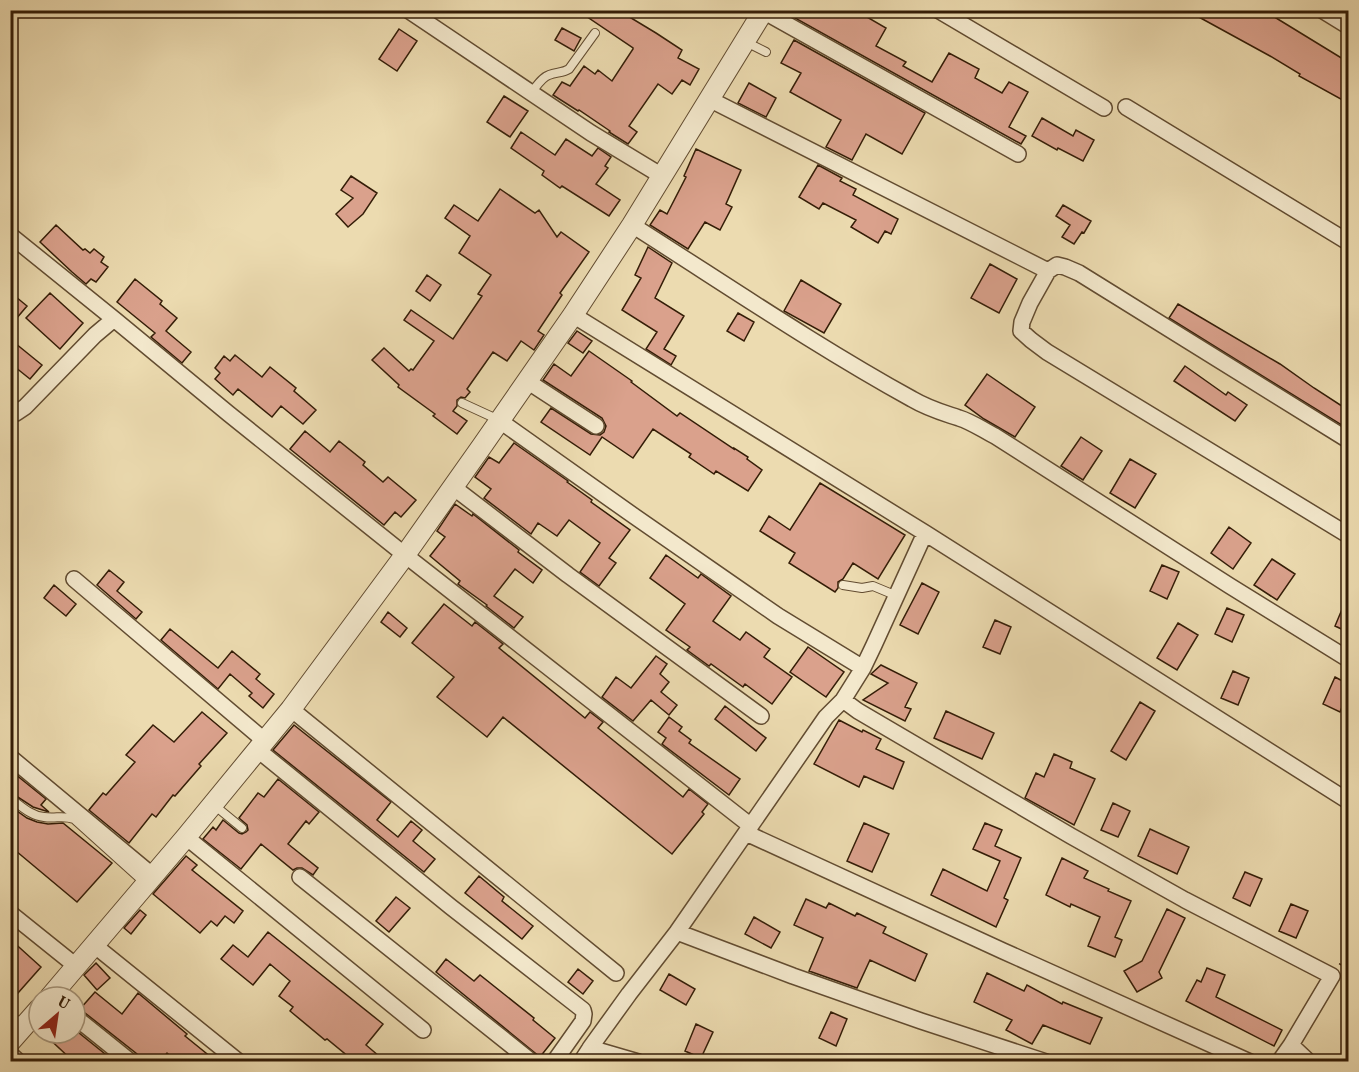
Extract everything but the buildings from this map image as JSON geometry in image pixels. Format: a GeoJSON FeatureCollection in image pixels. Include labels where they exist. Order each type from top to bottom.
{"type":"FeatureCollection","features":[{"type":"Feature","properties":{"kind":"street"},"geometry":{"type":"LineString","coordinates":[[408,10],[591,133],[662,176]]}},
{"type":"Feature","properties":{"kind":"street"},"geometry":{"type":"LineString","coordinates":[[938,10],[1104,108]]}},
{"type":"Feature","properties":{"kind":"street"},"geometry":{"type":"LineString","coordinates":[[1322,10],[1348,26]]}},
{"type":"Feature","properties":{"kind":"street"},"geometry":{"type":"LineString","coordinates":[[60,985],[291,709],[405,555],[573,315],[632,225],[764,11],[1018,154]]}},
{"type":"Feature","properties":{"kind":"street"},"geometry":{"type":"LineString","coordinates":[[709,99],[1048,271]]}},
{"type":"Feature","properties":{"kind":"street"},"geometry":{"type":"LineString","coordinates":[[1126,106],[1348,242]]}},
{"type":"Feature","properties":{"kind":"street"},"geometry":{"type":"LineString","coordinates":[[632,225],[871,376],[934,411],[959,418],[995,436],[1348,659]]}},
{"type":"Feature","properties":{"kind":"street"},"geometry":{"type":"LineString","coordinates":[[10,235],[229,414],[749,830],[1003,951],[1250,1062]]}},
{"type":"Feature","properties":{"kind":"street"},"geometry":{"type":"LineString","coordinates":[[1348,440],[1065,267],[1057,266],[1048,271],[1022,322],[1021,331],[1047,352],[1348,535]]}},
{"type":"Feature","properties":{"kind":"street"},"geometry":{"type":"LineString","coordinates":[[573,315],[925,533],[1348,801]]}},
{"type":"Feature","properties":{"kind":"street"},"geometry":{"type":"LineString","coordinates":[[10,414],[16,414],[25,407],[114,318]]}},
{"type":"Feature","properties":{"kind":"street"},"geometry":{"type":"LineString","coordinates":[[527,381],[596,426]]}},
{"type":"Feature","properties":{"kind":"street"},"geometry":{"type":"LineString","coordinates":[[500,421],[778,616],[863,668]]}},
{"type":"Feature","properties":{"kind":"street"},"geometry":{"type":"LineString","coordinates":[[453,487],[568,575],[762,716]]}},
{"type":"Feature","properties":{"kind":"street"},"geometry":{"type":"LineString","coordinates":[[581,1062],[677,932],[826,717],[843,700],[863,668],[925,533]]}},
{"type":"Feature","properties":{"kind":"street"},"geometry":{"type":"LineString","coordinates":[[74,579],[261,745],[442,900],[583,1010],[583,1021],[554,1062]]}},
{"type":"Feature","properties":{"kind":"street"},"geometry":{"type":"LineString","coordinates":[[843,700],[904,739],[1185,900],[1332,976],[1279,1062]]}},
{"type":"Feature","properties":{"kind":"street"},"geometry":{"type":"LineString","coordinates":[[291,709],[616,973]]}},
{"type":"Feature","properties":{"kind":"street"},"geometry":{"type":"LineString","coordinates":[[10,758],[149,880]]}},
{"type":"Feature","properties":{"kind":"street"},"geometry":{"type":"LineString","coordinates":[[186,837],[423,1030]]}},
{"type":"Feature","properties":{"kind":"street"},"geometry":{"type":"LineString","coordinates":[[300,877],[532,1062]]}},
{"type":"Feature","properties":{"kind":"street"},"geometry":{"type":"LineString","coordinates":[[10,913],[76,966]]}},
{"type":"Feature","properties":{"kind":"street"},"geometry":{"type":"LineString","coordinates":[[677,932],[814,984],[1046,1062]]}},
{"type":"Feature","properties":{"kind":"street"},"geometry":{"type":"LineString","coordinates":[[94,945],[239,1062]]}},
{"type":"Feature","properties":{"kind":"street"},"geometry":{"type":"LineString","coordinates":[[10,1042],[17,1020]]}},
{"type":"Feature","properties":{"kind":"street"},"geometry":{"type":"LineString","coordinates":[[87,1027],[131,1062]]}},
{"type":"Feature","properties":{"kind":"street"},"geometry":{"type":"LineString","coordinates":[[1291,1045],[1309,1062]]}},
{"type":"Feature","properties":{"kind":"street"},"geometry":{"type":"LineString","coordinates":[[590,1048],[638,1062]]}},
{"type":"Feature","properties":{"kind":"street"},"geometry":{"type":"LineString","coordinates":[[10,1054],[19,1062]]}},
{"type":"Feature","properties":{"kind":"lane"},"geometry":{"type":"LineString","coordinates":[[531,93],[548,75],[569,69],[595,33]]}},
{"type":"Feature","properties":{"kind":"lane"},"geometry":{"type":"LineString","coordinates":[[744,41],[766,52]]}},
{"type":"Feature","properties":{"kind":"lane"},"geometry":{"type":"LineString","coordinates":[[462,403],[500,421]]}},
{"type":"Feature","properties":{"kind":"lane"},"geometry":{"type":"LineString","coordinates":[[843,585],[862,588],[873,586],[897,596]]}},
{"type":"Feature","properties":{"kind":"lane"},"geometry":{"type":"LineString","coordinates":[[10,798],[26,810],[41,817],[67,816],[74,819],[149,880]]}},
{"type":"Feature","properties":{"kind":"lane"},"geometry":{"type":"LineString","coordinates":[[213,804],[242,828]]}}]}
